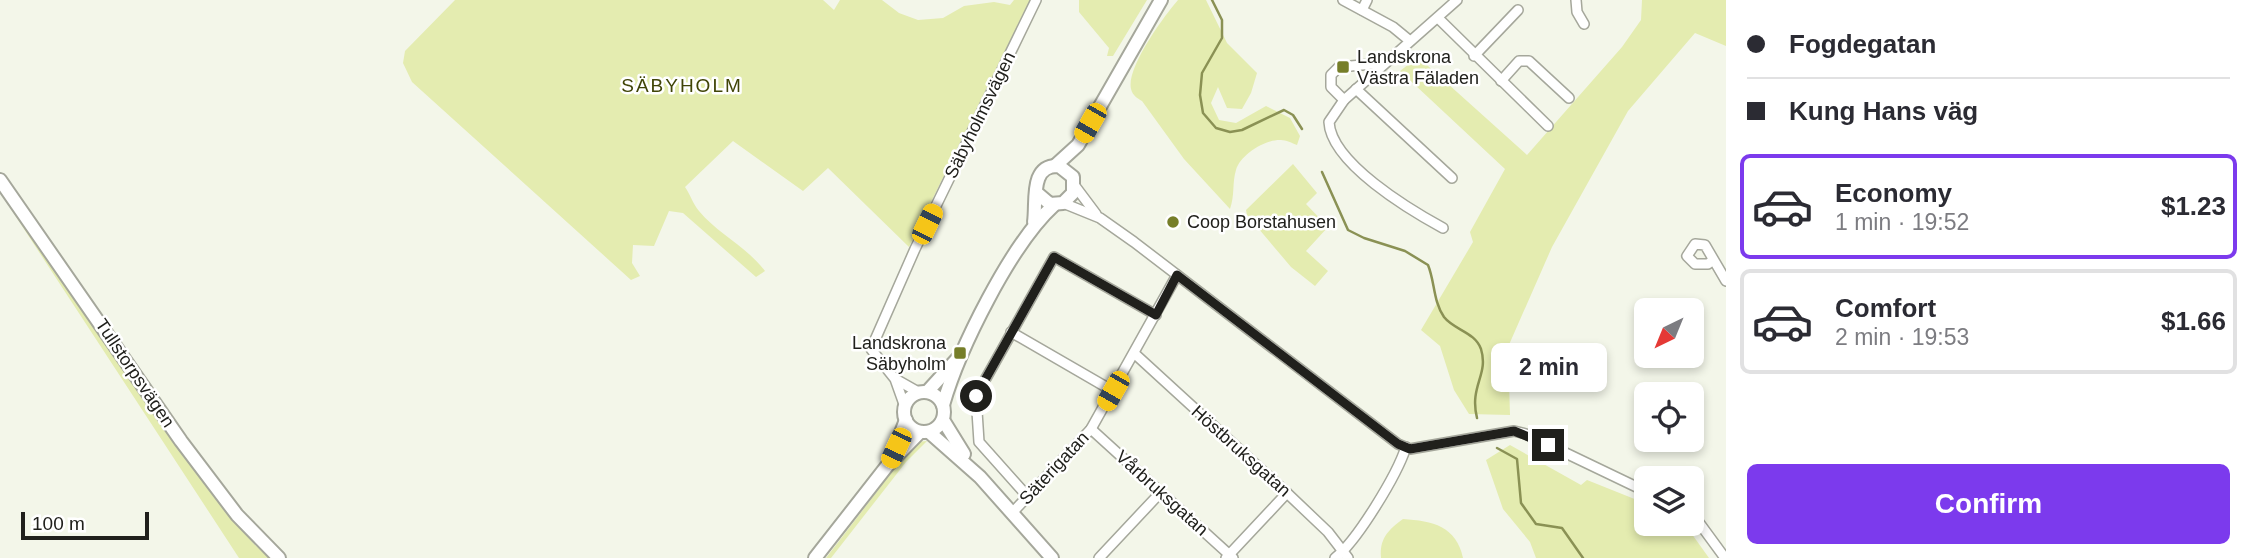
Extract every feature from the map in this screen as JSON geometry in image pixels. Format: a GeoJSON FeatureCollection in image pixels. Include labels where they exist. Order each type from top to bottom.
{"type":"FeatureCollection","features":[{"type":"Feature","properties":{"kind":"main road"},"geometry":{"type":"LineString","coordinates":[[1052,558],[981,477],[943,420],[943,405],[959,357],[1034,222],[1037,193],[1035,183],[1039,174],[1046,167],[1056,165],[1078,145],[1161,0]]}},
{"type":"Feature","properties":{"kind":"main road"},"geometry":{"type":"LineString","coordinates":[[1034,222],[1071,196],[1078,145]]}},
{"type":"Feature","properties":{"kind":"main road"},"geometry":{"type":"LineString","coordinates":[[1056,165],[1073,180]]}},
{"type":"Feature","properties":{"kind":"main road","name":"Tullstorpsvägen"},"geometry":{"type":"LineString","coordinates":[[0,180],[181,441],[237,516],[279,558]]}},
{"type":"Feature","properties":{"kind":"main road"},"geometry":{"type":"LineString","coordinates":[[1037,193],[1044,201],[1058,204]]}},
{"type":"Feature","properties":{"kind":"main road"},"geometry":{"type":"LineString","coordinates":[[887,466],[909,399],[923,392],[959,357]]}},
{"type":"Feature","properties":{"kind":"main road"},"geometry":{"type":"LineString","coordinates":[[923,392],[936,397],[943,405]]}},
{"type":"Feature","properties":{"kind":"main road"},"geometry":{"type":"LineString","coordinates":[[905,413],[911,428],[925,432],[981,477]]}},
{"type":"Feature","properties":{"kind":"main road"},"geometry":{"type":"LineString","coordinates":[[815,558],[887,466],[925,432],[943,420]]}},
{"type":"Feature","properties":{"kind":"street","name":"Säbyholmsvägen"},"geometry":{"type":"LineString","coordinates":[[905,413],[895,379],[871,349],[915,249],[1036,0]]}},
{"type":"Feature","properties":{"kind":"street"},"geometry":{"type":"LineString","coordinates":[[1343,0],[1410,41]]}},
{"type":"Feature","properties":{"kind":"street"},"geometry":{"type":"LineString","coordinates":[[1362,10],[1367,0]]}},
{"type":"Feature","properties":{"kind":"street"},"geometry":{"type":"LineString","coordinates":[[1443,228],[1378,186],[1337,145],[1329,122],[1344,100],[1457,0]]}},
{"type":"Feature","properties":{"kind":"street"},"geometry":{"type":"LineString","coordinates":[[1576,0],[1577,12],[1584,24]]}},
{"type":"Feature","properties":{"kind":"street"},"geometry":{"type":"LineString","coordinates":[[1474,56],[1518,10]]}},
{"type":"Feature","properties":{"kind":"street"},"geometry":{"type":"LineString","coordinates":[[1438,18],[1548,126]]}},
{"type":"Feature","properties":{"kind":"street"},"geometry":{"type":"LineString","coordinates":[[1501,81],[1519,61],[1529,61],[1569,98]]}},
{"type":"Feature","properties":{"kind":"street"},"geometry":{"type":"LineString","coordinates":[[1344,100],[1330,84],[1331,75],[1336,69],[1385,63]]}},
{"type":"Feature","properties":{"kind":"street"},"geometry":{"type":"LineString","coordinates":[[1356,89],[1452,178]]}},
{"type":"Feature","properties":{"kind":"street"},"geometry":{"type":"LineString","coordinates":[[1073,180],[1100,218]]}},
{"type":"Feature","properties":{"kind":"street"},"geometry":{"type":"LineString","coordinates":[[1058,204],[1100,218],[1398,444],[1406,447],[1514,431],[1526,434],[1634,486]]}},
{"type":"Feature","properties":{"kind":"street"},"geometry":{"type":"LineString","coordinates":[[1029,498],[979,443],[976,394],[1054,257],[1156,315]]}},
{"type":"Feature","properties":{"kind":"street"},"geometry":{"type":"LineString","coordinates":[[1713,260],[1726,281]]}},
{"type":"Feature","properties":{"kind":"street","name":"Säterigatan"},"geometry":{"type":"LineString","coordinates":[[1012,513],[1029,498],[1091,429],[1177,275]]}},
{"type":"Feature","properties":{"kind":"street"},"geometry":{"type":"LineString","coordinates":[[1011,332],[1113,391]]}},
{"type":"Feature","properties":{"kind":"street","name":"Höstbruksgatan"},"geometry":{"type":"LineString","coordinates":[[1135,354],[1287,493],[1347,554]]}},
{"type":"Feature","properties":{"kind":"street","name":"Säbyholmsvägen"},"geometry":{"type":"LineString","coordinates":[[895,379],[923,392]]}},
{"type":"Feature","properties":{"kind":"street","name":"Vårbruksgatan"},"geometry":{"type":"LineString","coordinates":[[1091,429],[1230,557]]}},
{"type":"Feature","properties":{"kind":"street"},"geometry":{"type":"LineString","coordinates":[[1335,558],[1347,554],[1401,461],[1406,447]]}},
{"type":"Feature","properties":{"kind":"street"},"geometry":{"type":"LineString","coordinates":[[1099,558],[1161,492]]}},
{"type":"Feature","properties":{"kind":"street"},"geometry":{"type":"LineString","coordinates":[[1230,557],[1287,493]]}},
{"type":"Feature","properties":{"kind":"street"},"geometry":{"type":"LineString","coordinates":[[1704,529],[1726,558]]}},
{"type":"Feature","properties":{"kind":"green space"},"geometry":{"type":"Polygon","coordinates":[[[455,0],[823,0],[834,10],[840,0],[882,0],[899,13],[918,20],[943,18],[964,6],[994,2],[1010,5],[1014,0],[1030,0],[909,247],[828,168],[803,191],[733,141],[685,187],[707,219],[765,271],[756,277],[683,213],[669,211],[654,246],[633,245],[632,263],[640,276],[631,280],[412,82],[403,63],[405,51],[455,0]]]}},
{"type":"Feature","properties":{"kind":"green space"},"geometry":{"type":"Polygon","coordinates":[[[1079,0],[1147,0],[1113,56],[1107,56],[1109,48],[1079,12],[1079,0]]]}},
{"type":"Feature","properties":{"kind":"green space"},"geometry":{"type":"Polygon","coordinates":[[[1178,0],[1206,0],[1227,43],[1257,73],[1251,93],[1242,109],[1227,108],[1218,87],[1211,103],[1219,120],[1236,123],[1266,106],[1290,118],[1300,136],[1297,145],[1285,140],[1275,140],[1261,145],[1242,159],[1236,170],[1230,209],[1184,159],[1131,89],[1134,68],[1140,56],[1178,0]]]}},
{"type":"Feature","properties":{"kind":"green space"},"geometry":{"type":"Polygon","coordinates":[[[1642,0],[1726,0],[1726,46],[1695,33],[1628,111],[1552,247],[1508,347],[1510,415],[1469,414],[1454,390],[1440,346],[1421,330],[1473,242],[1470,232],[1505,169],[1400,71],[1418,57],[1527,155],[1622,47],[1641,20],[1642,0]]]}},
{"type":"Feature","properties":{"kind":"green space"},"geometry":{"type":"Polygon","coordinates":[[[1293,164],[1317,193],[1306,204],[1328,227],[1306,251],[1328,271],[1315,286],[1291,267],[1247,215],[1246,210],[1293,164]]]}},
{"type":"Feature","properties":{"kind":"green space"},"geometry":{"type":"Polygon","coordinates":[[[5,200],[210,491],[254,544],[270,558],[239,558],[5,200]]]}},
{"type":"Feature","properties":{"kind":"green space"},"geometry":{"type":"Polygon","coordinates":[[[927,441],[906,462],[831,558],[826,558],[915,442],[927,441]]]}},
{"type":"Feature","properties":{"kind":"green space"},"geometry":{"type":"Polygon","coordinates":[[[1510,445],[1581,485],[1587,480],[1634,499],[1634,536],[1693,536],[1709,558],[1536,558],[1530,542],[1503,509],[1486,460],[1510,445]]]}},
{"type":"Feature","properties":{"kind":"green space"},"geometry":{"type":"Polygon","coordinates":[[[1403,519],[1424,521],[1442,527],[1455,539],[1463,558],[1381,558],[1381,545],[1386,536],[1403,519]]]}},
{"type":"Feature","properties":{"kind":"waterway"},"geometry":{"type":"LineString","coordinates":[[1212,0],[1222,20],[1222,38],[1202,73],[1200,95],[1203,113],[1216,128],[1230,132],[1242,130],[1284,110],[1293,115],[1302,129]]}},
{"type":"Feature","properties":{"kind":"waterway"},"geometry":{"type":"LineString","coordinates":[[1322,172],[1348,230],[1405,251],[1428,265],[1438,305],[1444,317],[1478,343],[1483,366],[1475,397],[1477,418]]}},
{"type":"Feature","properties":{"kind":"waterway"},"geometry":{"type":"LineString","coordinates":[[1497,448],[1517,459],[1521,503],[1536,524],[1562,528],[1583,558]]}},
{"type":"Feature","properties":{"kind":"place","name":"Landskrona Västra Fäladen"},"geometry":{"type":"Point","coordinates":[1343,67]}},
{"type":"Feature","properties":{"kind":"place","name":"Coop Borstahusen"},"geometry":{"type":"Point","coordinates":[1173,222]}},
{"type":"Feature","properties":{"kind":"place","name":"Landskrona Säbyholm"},"geometry":{"type":"Point","coordinates":[960,353]}},
{"type":"Feature","properties":{"kind":"district","name":"SÄBYHOLM"},"geometry":{"type":"Point","coordinates":[682,85]}},
{"type":"Feature","properties":{"kind":"route"},"geometry":{"type":"LineString","coordinates":[[976,396],[1054,257],[1156,315],[1177,275],[1398,444],[1410,449],[1514,431],[1548,445]]}}]}
